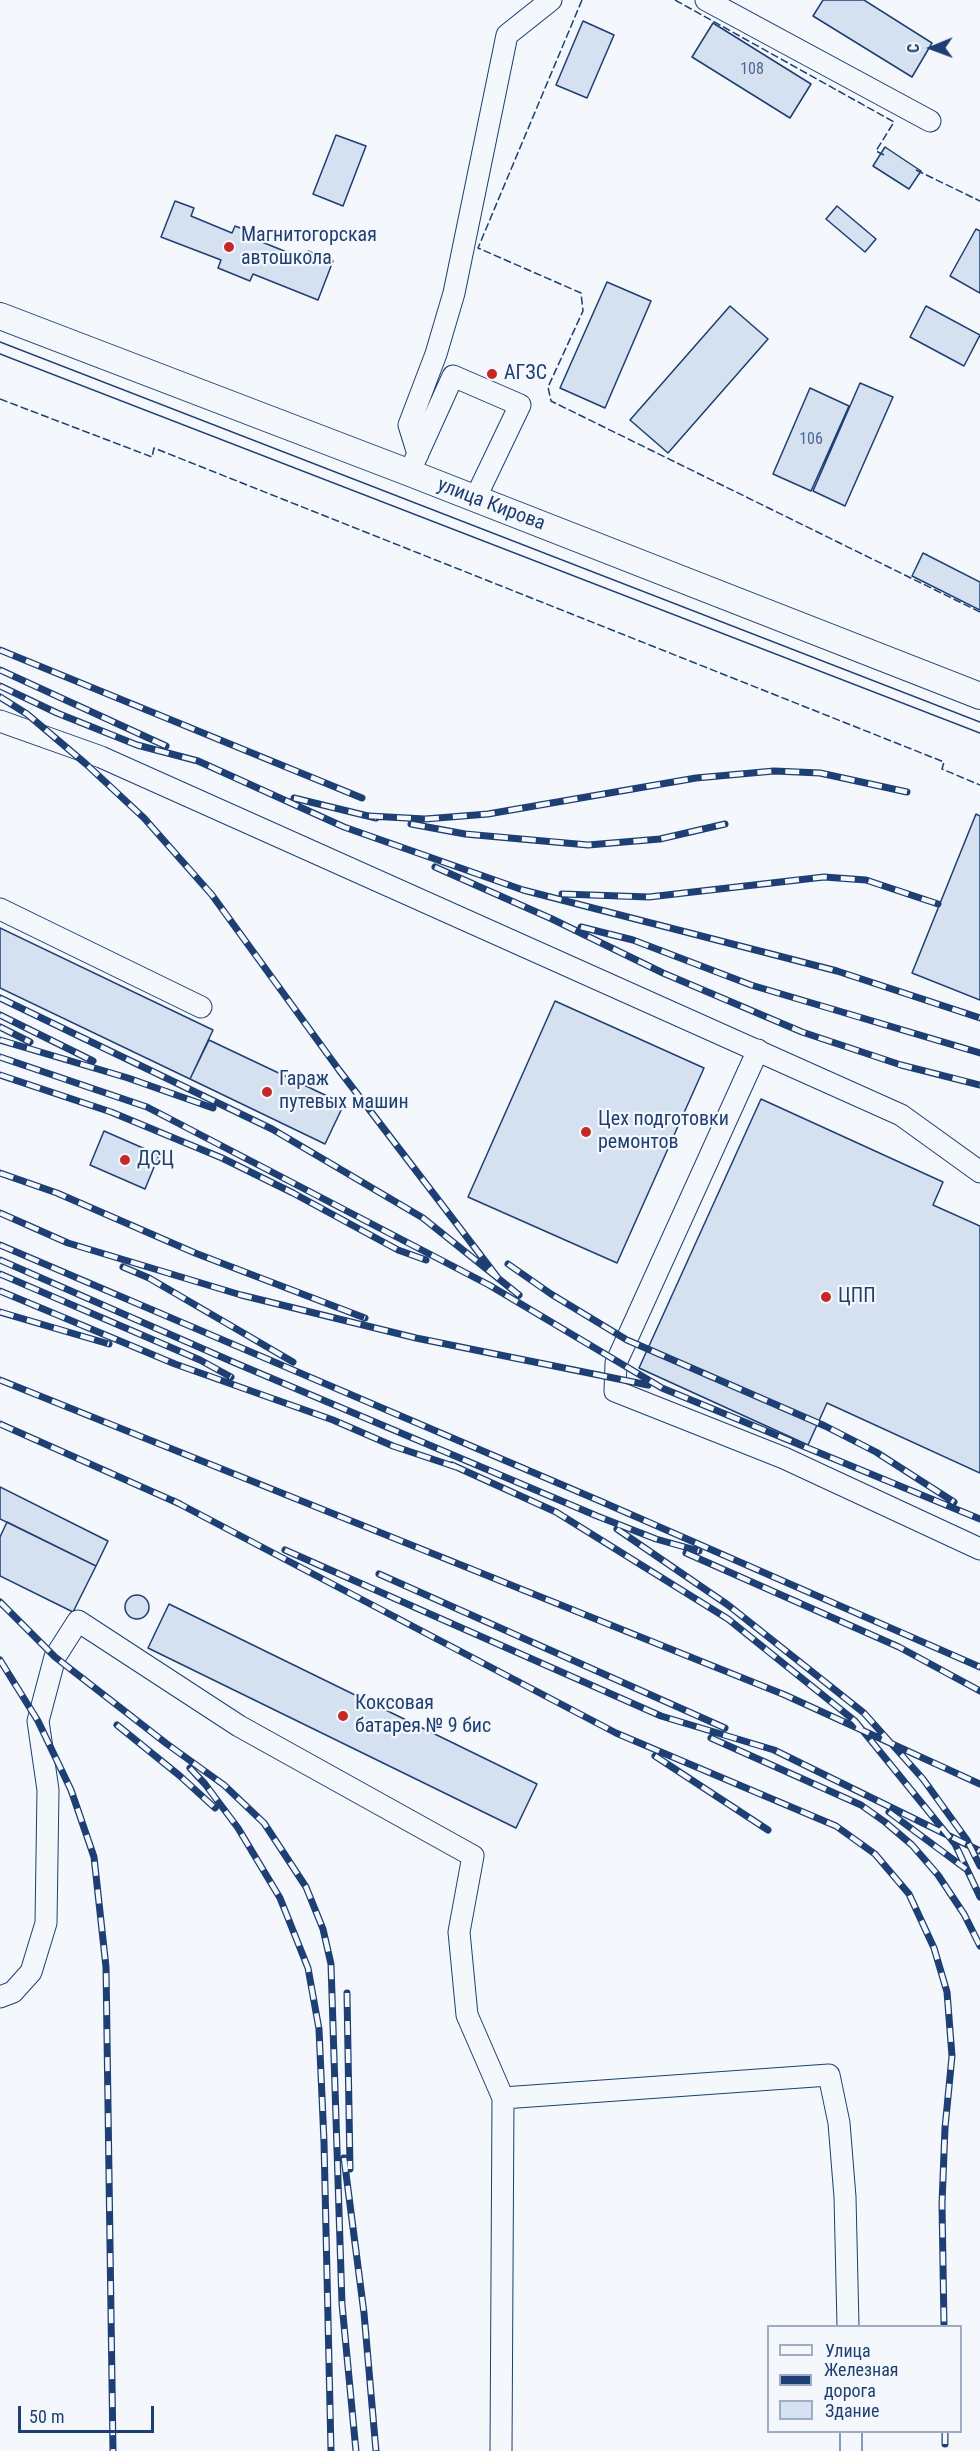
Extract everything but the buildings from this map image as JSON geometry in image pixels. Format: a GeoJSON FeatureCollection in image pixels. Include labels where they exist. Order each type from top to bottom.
{"type":"FeatureCollection","features":[{"type":"Feature","properties":{"kind":"main road","name":"улица Кирова"},"geometry":{"type":"LineString","coordinates":[[0,316],[414,464],[475,499],[980,696]]}},
{"type":"Feature","properties":{"kind":"lane"},"geometry":{"type":"LineString","coordinates":[[414,464],[409,425],[436,354],[454,293],[507,35],[551,0]]}},
{"type":"Feature","properties":{"kind":"lane"},"geometry":{"type":"LineString","coordinates":[[706,0],[930,122]]}},
{"type":"Feature","properties":{"kind":"lane"},"geometry":{"type":"LineString","coordinates":[[414,464],[453,376],[520,405],[475,499]]}},
{"type":"Feature","properties":{"kind":"lane"},"geometry":{"type":"LineString","coordinates":[[0,720],[101,757],[901,1115],[980,1172]]}},
{"type":"Feature","properties":{"kind":"lane"},"geometry":{"type":"LineString","coordinates":[[0,909],[201,1006]]}},
{"type":"Feature","properties":{"kind":"lane"},"geometry":{"type":"LineString","coordinates":[[758,1050],[616,1363],[615,1391],[784,1458],[980,1550]]}},
{"type":"Feature","properties":{"kind":"lane"},"geometry":{"type":"LineString","coordinates":[[0,1997],[12,1992],[31,1972],[46,1923],[48,1790],[38,1721],[56,1657],[78,1621],[238,1726],[473,1856],[459,1932],[467,2015],[503,2098],[501,2451]]}},
{"type":"Feature","properties":{"kind":"lane"},"geometry":{"type":"LineString","coordinates":[[503,2098],[828,2075],[839,2123],[845,2197],[848,2325]]}},
{"type":"Feature","properties":{"kind":"lane"},"geometry":{"type":"LineString","coordinates":[[851,2433],[851,2451]]}},
{"type":"Feature","properties":{"kind":"tram line"},"geometry":{"type":"LineString","coordinates":[[0,342],[980,722]]}},
{"type":"Feature","properties":{"kind":"tram line"},"geometry":{"type":"LineString","coordinates":[[0,354],[980,733]]}},
{"type":"Feature","properties":{"kind":"railway"},"geometry":{"type":"LineString","coordinates":[[0,650],[362,798]]}},
{"type":"Feature","properties":{"kind":"railway"},"geometry":{"type":"LineString","coordinates":[[0,670],[166,746]]}},
{"type":"Feature","properties":{"kind":"railway"},"geometry":{"type":"LineString","coordinates":[[0,686],[57,713],[137,745],[198,761],[344,827],[523,890],[837,971],[980,1018]]}},
{"type":"Feature","properties":{"kind":"railway"},"geometry":{"type":"LineString","coordinates":[[0,697],[27,714],[86,764],[144,818],[212,895],[339,1070],[498,1278]]}},
{"type":"Feature","properties":{"kind":"railway"},"geometry":{"type":"LineString","coordinates":[[369,816],[425,819],[488,814],[696,778],[774,771],[820,773],[907,792]]}},
{"type":"Feature","properties":{"kind":"railway"},"geometry":{"type":"LineString","coordinates":[[294,798],[376,818]]}},
{"type":"Feature","properties":{"kind":"railway"},"geometry":{"type":"LineString","coordinates":[[411,824],[465,834],[588,845],[660,839],[725,824]]}},
{"type":"Feature","properties":{"kind":"railway"},"geometry":{"type":"LineString","coordinates":[[435,867],[552,919],[663,973],[802,1032],[901,1065],[980,1085]]}},
{"type":"Feature","properties":{"kind":"railway"},"geometry":{"type":"LineString","coordinates":[[562,894],[649,897],[824,877],[866,880],[938,904]]}},
{"type":"Feature","properties":{"kind":"railway"},"geometry":{"type":"LineString","coordinates":[[581,927],[633,940],[751,985],[980,1053]]}},
{"type":"Feature","properties":{"kind":"railway"},"geometry":{"type":"LineString","coordinates":[[0,998],[272,1129],[423,1218],[519,1295]]}},
{"type":"Feature","properties":{"kind":"railway"},"geometry":{"type":"LineString","coordinates":[[0,1015],[93,1061]]}},
{"type":"Feature","properties":{"kind":"railway"},"geometry":{"type":"LineString","coordinates":[[0,1027],[30,1042]]}},
{"type":"Feature","properties":{"kind":"railway"},"geometry":{"type":"LineString","coordinates":[[0,1040],[128,1078],[213,1108]]}},
{"type":"Feature","properties":{"kind":"railway"},"geometry":{"type":"LineString","coordinates":[[0,1057],[147,1107],[489,1285],[662,1388],[980,1519]]}},
{"type":"Feature","properties":{"kind":"railway"},"geometry":{"type":"LineString","coordinates":[[0,1075],[111,1112],[222,1158],[293,1193],[398,1250],[426,1260]]}},
{"type":"Feature","properties":{"kind":"railway"},"geometry":{"type":"LineString","coordinates":[[0,1173],[57,1193],[195,1253],[365,1318]]}},
{"type":"Feature","properties":{"kind":"railway"},"geometry":{"type":"LineString","coordinates":[[0,1213],[68,1243],[241,1295],[416,1338],[648,1385]]}},
{"type":"Feature","properties":{"kind":"railway"},"geometry":{"type":"LineString","coordinates":[[0,1245],[600,1501],[980,1667]]}},
{"type":"Feature","properties":{"kind":"railway"},"geometry":{"type":"LineString","coordinates":[[0,1260],[233,1362],[597,1516],[656,1539],[699,1551]]}},
{"type":"Feature","properties":{"kind":"railway"},"geometry":{"type":"LineString","coordinates":[[508,1264],[551,1294],[627,1340],[825,1426],[876,1452],[954,1502]]}},
{"type":"Feature","properties":{"kind":"railway"},"geometry":{"type":"LineString","coordinates":[[123,1267],[149,1278],[293,1362]]}},
{"type":"Feature","properties":{"kind":"railway"},"geometry":{"type":"LineString","coordinates":[[0,1274],[200,1360],[231,1377]]}},
{"type":"Feature","properties":{"kind":"railway"},"geometry":{"type":"LineString","coordinates":[[0,1291],[175,1364],[333,1420],[393,1446],[459,1468]]}},
{"type":"Feature","properties":{"kind":"railway"},"geometry":{"type":"LineString","coordinates":[[0,1312],[109,1344]]}},
{"type":"Feature","properties":{"kind":"railway"},"geometry":{"type":"LineString","coordinates":[[0,1380],[785,1695],[980,1784]]}},
{"type":"Feature","properties":{"kind":"railway"},"geometry":{"type":"LineString","coordinates":[[0,1424],[180,1504]]}},
{"type":"Feature","properties":{"kind":"railway"},"geometry":{"type":"LineString","coordinates":[[452,1465],[556,1512],[728,1619],[855,1721],[955,1844],[980,1897]]}},
{"type":"Feature","properties":{"kind":"railway"},"geometry":{"type":"LineString","coordinates":[[174,1501],[616,1733],[836,1826],[875,1854],[909,1894],[934,1948],[947,1992],[952,2056],[945,2128],[942,2204],[944,2325]]}},
{"type":"Feature","properties":{"kind":"railway"},"geometry":{"type":"LineString","coordinates":[[617,1529],[728,1605],[864,1713],[923,1779],[967,1840],[980,1866]]}},
{"type":"Feature","properties":{"kind":"railway"},"geometry":{"type":"LineString","coordinates":[[285,1550],[661,1716],[774,1750],[980,1851]]}},
{"type":"Feature","properties":{"kind":"railway"},"geometry":{"type":"LineString","coordinates":[[686,1553],[899,1647],[980,1691]]}},
{"type":"Feature","properties":{"kind":"railway"},"geometry":{"type":"LineString","coordinates":[[379,1574],[725,1728]]}},
{"type":"Feature","properties":{"kind":"railway"},"geometry":{"type":"LineString","coordinates":[[0,1602],[55,1657],[224,1785],[264,1823],[306,1887],[323,1929],[331,1964],[342,2304],[356,2451]]}},
{"type":"Feature","properties":{"kind":"railway"},"geometry":{"type":"LineString","coordinates":[[0,1660],[38,1721],[71,1790],[94,1857],[106,1967],[113,2451]]}},
{"type":"Feature","properties":{"kind":"railway"},"geometry":{"type":"LineString","coordinates":[[117,1725],[215,1808]]}},
{"type":"Feature","properties":{"kind":"railway"},"geometry":{"type":"LineString","coordinates":[[711,1738],[861,1805],[885,1822],[912,1845],[938,1875],[964,1914],[980,1946]]}},
{"type":"Feature","properties":{"kind":"railway"},"geometry":{"type":"LineString","coordinates":[[655,1756],[768,1830]]}},
{"type":"Feature","properties":{"kind":"railway"},"geometry":{"type":"LineString","coordinates":[[190,1768],[238,1828],[280,1898],[308,1968],[319,2029],[331,2451]]}},
{"type":"Feature","properties":{"kind":"railway"},"geometry":{"type":"LineString","coordinates":[[889,1812],[966,1869]]}},
{"type":"Feature","properties":{"kind":"railway"},"geometry":{"type":"LineString","coordinates":[[347,1993],[350,2169]]}},
{"type":"Feature","properties":{"kind":"railway"},"geometry":{"type":"LineString","coordinates":[[344,2158],[364,2313],[376,2451]]}},
{"type":"Feature","properties":{"kind":"railway"},"geometry":{"type":"LineString","coordinates":[[945,2433],[945,2444]]}},
{"type":"Feature","properties":{"kind":"fence"},"geometry":{"type":"LineString","coordinates":[[582,0],[478,248],[581,293],[583,311],[548,387],[551,401],[980,612]]}},
{"type":"Feature","properties":{"kind":"fence"},"geometry":{"type":"LineString","coordinates":[[675,0],[894,122],[876,151],[884,155]]}},
{"type":"Feature","properties":{"kind":"fence"},"geometry":{"type":"LineString","coordinates":[[916,170],[980,201]]}},
{"type":"Feature","properties":{"kind":"fence"},"geometry":{"type":"LineString","coordinates":[[0,399],[152,457],[154,448],[944,762],[942,769],[980,785]]}},
{"type":"Feature","properties":{"kind":"place","name":"Магнитогорская автошкола"},"geometry":{"type":"Point","coordinates":[229,247]}},
{"type":"Feature","properties":{"kind":"place","name":"АГЗС"},"geometry":{"type":"Point","coordinates":[492,374]}},
{"type":"Feature","properties":{"kind":"place","name":"Гараж путевых машин"},"geometry":{"type":"Point","coordinates":[267,1092]}},
{"type":"Feature","properties":{"kind":"place","name":"Цех подготовки ремонтов"},"geometry":{"type":"Point","coordinates":[586,1132]}},
{"type":"Feature","properties":{"kind":"place","name":"ДСЦ"},"geometry":{"type":"Point","coordinates":[125,1160]}},
{"type":"Feature","properties":{"kind":"place","name":"ЦПП"},"geometry":{"type":"Point","coordinates":[826,1297]}},
{"type":"Feature","properties":{"kind":"place","name":"Коксовая батарея № 9 бис"},"geometry":{"type":"Point","coordinates":[343,1716]}}]}
